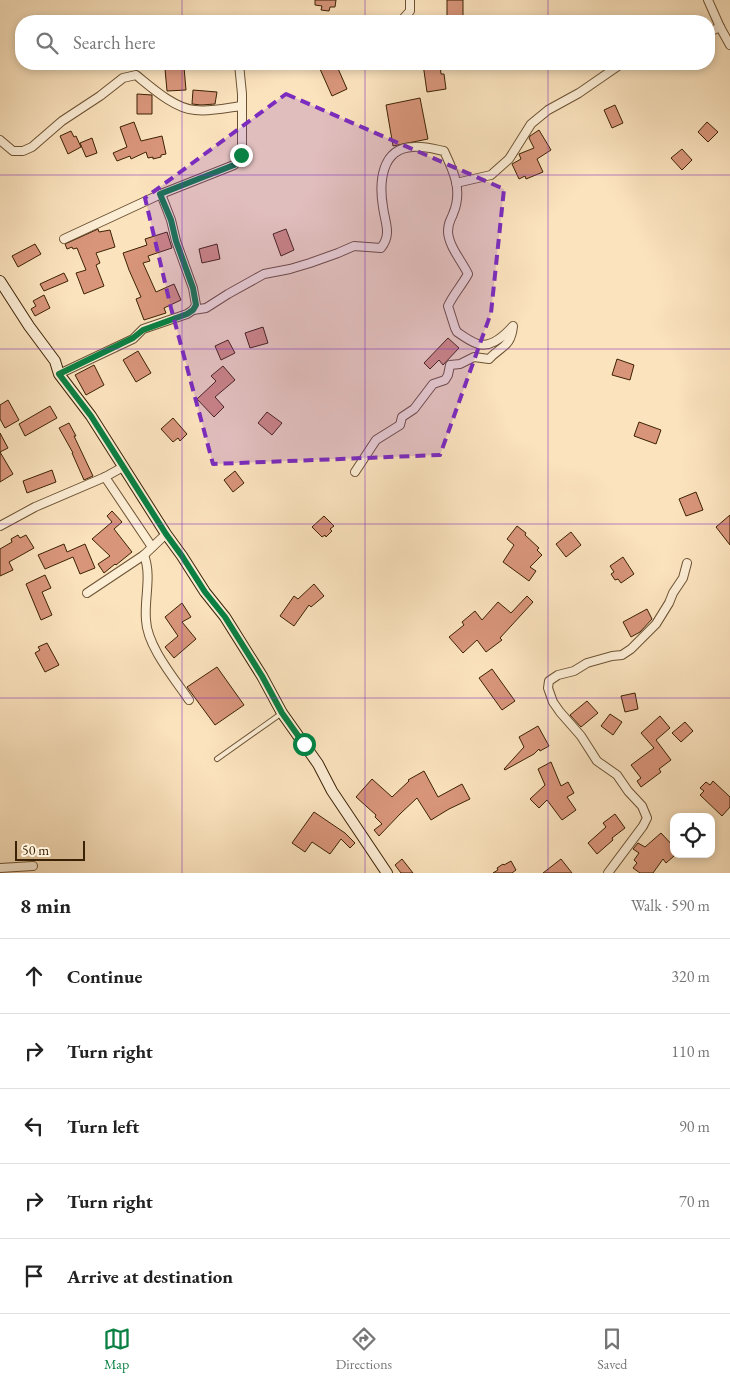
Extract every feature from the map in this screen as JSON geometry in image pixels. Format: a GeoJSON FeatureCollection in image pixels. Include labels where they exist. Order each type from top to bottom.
{"type":"FeatureCollection","features":[{"type":"Feature","properties":{"kind":"street"},"geometry":{"type":"LineString","coordinates":[[406,15],[410,11],[410,0]]}},
{"type":"Feature","properties":{"kind":"street"},"geometry":{"type":"LineString","coordinates":[[708,0],[715,15]]}},
{"type":"Feature","properties":{"kind":"street"},"geometry":{"type":"LineString","coordinates":[[715,16],[730,45]]}},
{"type":"Feature","properties":{"kind":"street"},"geometry":{"type":"LineString","coordinates":[[715,29],[720,27]]}},
{"type":"Feature","properties":{"kind":"street"},"geometry":{"type":"LineString","coordinates":[[64,239],[160,194],[234,165],[242,151],[242,94],[240,70]]}},
{"type":"Feature","properties":{"kind":"street"},"geometry":{"type":"LineString","coordinates":[[456,183],[491,175],[509,159],[531,124],[548,110],[579,93],[612,70]]}},
{"type":"Feature","properties":{"kind":"street"},"geometry":{"type":"LineString","coordinates":[[0,140],[14,151],[23,151],[32,147],[62,121],[123,78],[136,75],[179,106],[194,110],[209,110],[241,106]]}},
{"type":"Feature","properties":{"kind":"street"},"geometry":{"type":"LineString","coordinates":[[59,374],[133,338],[143,330],[193,310],[206,308],[264,274],[310,263],[354,246],[381,248],[386,241],[387,232],[382,206],[382,174],[388,159],[398,151],[411,147],[426,147],[444,151],[453,169],[458,191],[454,214],[449,222],[448,234],[452,246],[468,274],[448,306],[455,328],[457,332],[478,345],[494,343],[513,326],[512,337],[504,348],[495,352],[489,359],[474,357],[460,364],[450,365],[445,380],[433,384],[414,409],[402,417],[400,425],[376,440],[355,472]]}},
{"type":"Feature","properties":{"kind":"street"},"geometry":{"type":"LineString","coordinates":[[160,194],[171,220],[176,241],[193,288],[196,305],[193,310]]}},
{"type":"Feature","properties":{"kind":"street"},"geometry":{"type":"LineString","coordinates":[[0,281],[29,326],[55,361],[59,374],[91,416],[166,534],[205,592],[225,617],[282,713],[318,764],[338,799],[387,873]]}},
{"type":"Feature","properties":{"kind":"street"},"geometry":{"type":"LineString","coordinates":[[0,526],[35,507],[123,467]]}},
{"type":"Feature","properties":{"kind":"street"},"geometry":{"type":"LineString","coordinates":[[105,476],[152,547]]}},
{"type":"Feature","properties":{"kind":"street"},"geometry":{"type":"LineString","coordinates":[[87,593],[144,555],[166,534]]}},
{"type":"Feature","properties":{"kind":"street"},"geometry":{"type":"LineString","coordinates":[[144,555],[148,569],[146,621],[151,643],[190,700]]}},
{"type":"Feature","properties":{"kind":"street"},"geometry":{"type":"LineString","coordinates":[[608,873],[647,818],[642,806],[617,775],[598,762],[581,736],[560,712],[553,702],[548,688],[549,681],[558,674],[574,672],[587,663],[631,650],[656,624],[683,578],[687,563]]}},
{"type":"Feature","properties":{"kind":"street"},"geometry":{"type":"LineString","coordinates":[[0,868],[33,866]]}},
{"type":"Feature","properties":{"kind":"lane"},"geometry":{"type":"LineString","coordinates":[[217,759],[282,713]]}},
{"type":"Feature","properties":{"kind":"highlighted area"},"geometry":{"type":"Polygon","coordinates":[[[286,94],[504,189],[491,313],[440,455],[213,464],[171,308],[145,198],[286,94]]]}},
{"type":"Feature","properties":{"kind":"building"},"geometry":{"type":"Polygon","coordinates":[[[315,0],[336,0],[335,7],[330,7],[329,11],[321,10],[322,6],[315,5],[315,0]]]}},
{"type":"Feature","properties":{"kind":"building"},"geometry":{"type":"Polygon","coordinates":[[[447,0],[463,0],[463,15],[447,15],[447,0]]]}},
{"type":"Feature","properties":{"kind":"building"},"geometry":{"type":"Polygon","coordinates":[[[165,70],[184,70],[186,90],[167,91],[165,70]]]}},
{"type":"Feature","properties":{"kind":"building"},"geometry":{"type":"Polygon","coordinates":[[[320,70],[339,70],[347,89],[332,96],[320,70]]]}},
{"type":"Feature","properties":{"kind":"building"},"geometry":{"type":"Polygon","coordinates":[[[424,70],[441,70],[441,74],[444,74],[446,89],[427,92],[424,70]]]}},
{"type":"Feature","properties":{"kind":"building"},"geometry":{"type":"Polygon","coordinates":[[[193,90],[217,92],[215,104],[192,104],[193,90]]]}},
{"type":"Feature","properties":{"kind":"building"},"geometry":{"type":"Polygon","coordinates":[[[137,94],[152,95],[152,114],[137,114],[137,94]]]}},
{"type":"Feature","properties":{"kind":"building"},"geometry":{"type":"Polygon","coordinates":[[[420,98],[428,139],[393,146],[386,105],[420,98]]]}},
{"type":"Feature","properties":{"kind":"building"},"geometry":{"type":"Polygon","coordinates":[[[615,105],[623,123],[612,128],[604,110],[615,105]]]}},
{"type":"Feature","properties":{"kind":"building"},"geometry":{"type":"Polygon","coordinates":[[[134,122],[141,141],[162,136],[166,154],[153,159],[153,157],[148,158],[146,152],[131,159],[130,156],[117,161],[113,153],[127,147],[120,127],[134,122]]]}},
{"type":"Feature","properties":{"kind":"building"},"geometry":{"type":"Polygon","coordinates":[[[707,122],[718,132],[708,142],[698,132],[707,122]]]}},
{"type":"Feature","properties":{"kind":"building"},"geometry":{"type":"Polygon","coordinates":[[[539,130],[551,150],[537,159],[543,172],[526,179],[525,176],[519,179],[512,164],[521,159],[519,154],[534,148],[529,138],[539,130]]]}},
{"type":"Feature","properties":{"kind":"building"},"geometry":{"type":"Polygon","coordinates":[[[71,131],[74,137],[76,136],[81,147],[68,154],[60,136],[71,131]]]}},
{"type":"Feature","properties":{"kind":"building"},"geometry":{"type":"Polygon","coordinates":[[[92,138],[97,153],[86,157],[80,143],[92,138]]]}},
{"type":"Feature","properties":{"kind":"building"},"geometry":{"type":"Polygon","coordinates":[[[682,149],[692,160],[682,170],[671,158],[682,149]]]}},
{"type":"Feature","properties":{"kind":"building"},"geometry":{"type":"Polygon","coordinates":[[[98,229],[99,232],[110,230],[115,247],[96,253],[100,263],[96,265],[104,286],[84,294],[76,273],[86,270],[77,248],[67,249],[65,244],[98,229]]]}},
{"type":"Feature","properties":{"kind":"building"},"geometry":{"type":"Polygon","coordinates":[[[286,229],[294,250],[281,256],[273,234],[286,229]]]}},
{"type":"Feature","properties":{"kind":"building"},"geometry":{"type":"Polygon","coordinates":[[[167,232],[172,248],[148,256],[150,261],[143,263],[156,292],[174,284],[181,300],[164,308],[166,313],[144,320],[136,299],[141,297],[123,253],[147,245],[145,239],[167,232]]]}},
{"type":"Feature","properties":{"kind":"building"},"geometry":{"type":"Polygon","coordinates":[[[35,244],[41,254],[18,267],[12,256],[35,244]]]}},
{"type":"Feature","properties":{"kind":"building"},"geometry":{"type":"Polygon","coordinates":[[[217,244],[220,259],[202,263],[199,249],[217,244]]]}},
{"type":"Feature","properties":{"kind":"building"},"geometry":{"type":"Polygon","coordinates":[[[64,273],[68,281],[44,291],[40,284],[64,273]]]}},
{"type":"Feature","properties":{"kind":"building"},"geometry":{"type":"Polygon","coordinates":[[[44,295],[50,308],[35,316],[31,309],[36,306],[33,301],[44,295]]]}},
{"type":"Feature","properties":{"kind":"building"},"geometry":{"type":"Polygon","coordinates":[[[263,327],[268,343],[250,348],[245,333],[263,327]]]}},
{"type":"Feature","properties":{"kind":"building"},"geometry":{"type":"Polygon","coordinates":[[[448,338],[459,348],[443,365],[439,360],[430,369],[424,363],[448,338]]]}},
{"type":"Feature","properties":{"kind":"building"},"geometry":{"type":"Polygon","coordinates":[[[228,340],[235,353],[221,360],[215,346],[228,340]]]}},
{"type":"Feature","properties":{"kind":"building"},"geometry":{"type":"Polygon","coordinates":[[[138,351],[151,373],[136,382],[123,360],[138,351]]]}},
{"type":"Feature","properties":{"kind":"building"},"geometry":{"type":"Polygon","coordinates":[[[617,359],[634,365],[630,380],[612,375],[617,359]]]}},
{"type":"Feature","properties":{"kind":"building"},"geometry":{"type":"Polygon","coordinates":[[[94,365],[104,385],[86,395],[75,375],[94,365]]]}},
{"type":"Feature","properties":{"kind":"building"},"geometry":{"type":"Polygon","coordinates":[[[223,366],[235,380],[215,397],[224,407],[214,417],[197,399],[216,381],[211,376],[223,366]]]}},
{"type":"Feature","properties":{"kind":"building"},"geometry":{"type":"Polygon","coordinates":[[[8,400],[19,420],[5,428],[0,419],[0,405],[8,400]]]}},
{"type":"Feature","properties":{"kind":"building"},"geometry":{"type":"Polygon","coordinates":[[[50,406],[57,418],[25,436],[19,424],[50,406]]]}},
{"type":"Feature","properties":{"kind":"building"},"geometry":{"type":"Polygon","coordinates":[[[267,412],[282,423],[272,435],[258,423],[267,412]]]}},
{"type":"Feature","properties":{"kind":"building"},"geometry":{"type":"Polygon","coordinates":[[[173,418],[187,434],[180,441],[178,438],[173,442],[161,429],[173,418]]]}},
{"type":"Feature","properties":{"kind":"building"},"geometry":{"type":"Polygon","coordinates":[[[639,422],[661,430],[656,444],[634,436],[639,422]]]}},
{"type":"Feature","properties":{"kind":"building"},"geometry":{"type":"Polygon","coordinates":[[[69,423],[93,476],[84,480],[73,453],[59,428],[69,423]]]}},
{"type":"Feature","properties":{"kind":"building"},"geometry":{"type":"Polygon","coordinates":[[[0,433],[8,448],[0,452],[0,433]]]}},
{"type":"Feature","properties":{"kind":"building"},"geometry":{"type":"Polygon","coordinates":[[[0,452],[13,474],[0,482],[0,452]]]}},
{"type":"Feature","properties":{"kind":"building"},"geometry":{"type":"Polygon","coordinates":[[[52,470],[56,482],[27,493],[23,481],[52,470]]]}},
{"type":"Feature","properties":{"kind":"building"},"geometry":{"type":"Polygon","coordinates":[[[235,471],[244,483],[233,492],[224,480],[235,471]]]}},
{"type":"Feature","properties":{"kind":"building"},"geometry":{"type":"Polygon","coordinates":[[[696,492],[703,510],[686,516],[679,499],[696,492]]]}},
{"type":"Feature","properties":{"kind":"building"},"geometry":{"type":"Polygon","coordinates":[[[112,511],[122,522],[114,529],[132,552],[104,573],[98,564],[110,556],[92,539],[112,522],[107,516],[112,511]]]}},
{"type":"Feature","properties":{"kind":"building"},"geometry":{"type":"Polygon","coordinates":[[[730,515],[730,545],[716,527],[730,515]]]}},
{"type":"Feature","properties":{"kind":"building"},"geometry":{"type":"Polygon","coordinates":[[[324,516],[334,526],[326,537],[325,535],[322,537],[312,527],[324,516]]]}},
{"type":"Feature","properties":{"kind":"building"},"geometry":{"type":"Polygon","coordinates":[[[517,526],[539,548],[537,550],[542,555],[530,567],[536,571],[529,581],[503,562],[514,545],[507,539],[517,526]]]}},
{"type":"Feature","properties":{"kind":"building"},"geometry":{"type":"Polygon","coordinates":[[[571,532],[581,545],[566,557],[556,544],[571,532]]]}},
{"type":"Feature","properties":{"kind":"building"},"geometry":{"type":"Polygon","coordinates":[[[18,535],[20,538],[26,535],[34,548],[9,562],[13,570],[0,576],[0,549],[12,542],[11,539],[18,535]]]}},
{"type":"Feature","properties":{"kind":"building"},"geometry":{"type":"Polygon","coordinates":[[[64,544],[67,552],[85,544],[95,568],[80,574],[73,557],[45,569],[38,555],[64,544]]]}},
{"type":"Feature","properties":{"kind":"building"},"geometry":{"type":"Polygon","coordinates":[[[623,557],[634,574],[621,583],[618,579],[615,580],[611,574],[614,572],[610,566],[623,557]]]}},
{"type":"Feature","properties":{"kind":"building"},"geometry":{"type":"Polygon","coordinates":[[[45,575],[51,588],[42,592],[52,615],[41,620],[26,584],[45,575]]]}},
{"type":"Feature","properties":{"kind":"building"},"geometry":{"type":"Polygon","coordinates":[[[314,584],[324,596],[311,607],[309,605],[294,626],[280,616],[294,596],[298,599],[314,584]]]}},
{"type":"Feature","properties":{"kind":"building"},"geometry":{"type":"Polygon","coordinates":[[[527,596],[533,602],[500,638],[502,640],[486,652],[477,640],[463,653],[449,637],[464,625],[462,622],[475,611],[482,620],[498,602],[511,613],[527,596]]]}},
{"type":"Feature","properties":{"kind":"building"},"geometry":{"type":"Polygon","coordinates":[[[182,603],[191,617],[182,622],[196,639],[174,658],[165,647],[178,636],[165,617],[182,603]]]}},
{"type":"Feature","properties":{"kind":"building"},"geometry":{"type":"Polygon","coordinates":[[[647,609],[652,619],[640,632],[631,637],[623,622],[647,609]]]}},
{"type":"Feature","properties":{"kind":"building"},"geometry":{"type":"Polygon","coordinates":[[[47,643],[59,665],[45,672],[35,653],[40,650],[38,647],[47,643]]]}},
{"type":"Feature","properties":{"kind":"building"},"geometry":{"type":"Polygon","coordinates":[[[217,667],[244,705],[215,725],[187,687],[217,667]]]}},
{"type":"Feature","properties":{"kind":"building"},"geometry":{"type":"Polygon","coordinates":[[[492,669],[515,701],[502,710],[479,678],[492,669]]]}},
{"type":"Feature","properties":{"kind":"building"},"geometry":{"type":"Polygon","coordinates":[[[635,693],[638,709],[625,712],[621,696],[635,693]]]}},
{"type":"Feature","properties":{"kind":"building"},"geometry":{"type":"Polygon","coordinates":[[[587,701],[598,713],[581,727],[570,715],[587,701]]]}},
{"type":"Feature","properties":{"kind":"building"},"geometry":{"type":"Polygon","coordinates":[[[610,714],[622,722],[613,735],[601,726],[610,714]]]}},
{"type":"Feature","properties":{"kind":"building"},"geometry":{"type":"Polygon","coordinates":[[[660,716],[670,728],[656,740],[671,760],[659,769],[661,772],[641,787],[637,781],[641,778],[631,765],[654,748],[641,733],[660,716]]]}},
{"type":"Feature","properties":{"kind":"building"},"geometry":{"type":"Polygon","coordinates":[[[685,722],[693,731],[681,742],[672,733],[685,722]]]}},
{"type":"Feature","properties":{"kind":"building"},"geometry":{"type":"Polygon","coordinates":[[[538,726],[549,746],[540,751],[539,749],[534,754],[505,770],[524,747],[519,737],[538,726]]]}},
{"type":"Feature","properties":{"kind":"building"},"geometry":{"type":"Polygon","coordinates":[[[551,762],[561,786],[568,782],[574,793],[567,797],[576,810],[562,820],[547,800],[539,808],[530,799],[545,785],[538,769],[551,762]]]}},
{"type":"Feature","properties":{"kind":"building"},"geometry":{"type":"Polygon","coordinates":[[[424,771],[438,797],[462,784],[470,799],[431,820],[417,798],[379,836],[374,830],[382,824],[375,817],[376,815],[356,797],[372,779],[392,797],[408,780],[424,771]]]}},
{"type":"Feature","properties":{"kind":"building"},"geometry":{"type":"Polygon","coordinates":[[[713,781],[730,797],[730,807],[722,816],[700,795],[704,791],[700,788],[706,782],[710,785],[713,781]]]}},
{"type":"Feature","properties":{"kind":"building"},"geometry":{"type":"Polygon","coordinates":[[[314,812],[345,833],[355,843],[350,848],[341,839],[330,854],[312,842],[305,852],[292,843],[314,812]]]}},
{"type":"Feature","properties":{"kind":"building"},"geometry":{"type":"Polygon","coordinates":[[[615,814],[625,828],[612,838],[613,840],[597,854],[588,843],[606,827],[603,823],[615,814]]]}},
{"type":"Feature","properties":{"kind":"building"},"geometry":{"type":"Polygon","coordinates":[[[661,833],[670,843],[670,858],[672,858],[666,863],[663,859],[653,873],[640,873],[633,868],[637,863],[634,860],[639,853],[633,849],[638,843],[645,847],[661,833]]]}},
{"type":"Feature","properties":{"kind":"building"},"geometry":{"type":"Polygon","coordinates":[[[402,859],[413,873],[401,873],[395,865],[402,859]]]}},
{"type":"Feature","properties":{"kind":"building"},"geometry":{"type":"Polygon","coordinates":[[[561,859],[572,873],[543,873],[561,859]]]}},
{"type":"Feature","properties":{"kind":"building"},"geometry":{"type":"Polygon","coordinates":[[[511,861],[516,870],[512,873],[493,873],[503,864],[511,861]]]}},
{"type":"Feature","properties":{"kind":"route"},"geometry":{"type":"LineString","coordinates":[[241,155],[234,165],[160,194],[171,220],[176,241],[193,288],[196,305],[193,310],[143,330],[133,338],[59,374],[91,416],[166,534],[205,592],[225,617],[262,676],[282,713],[304,744]]}}]}
